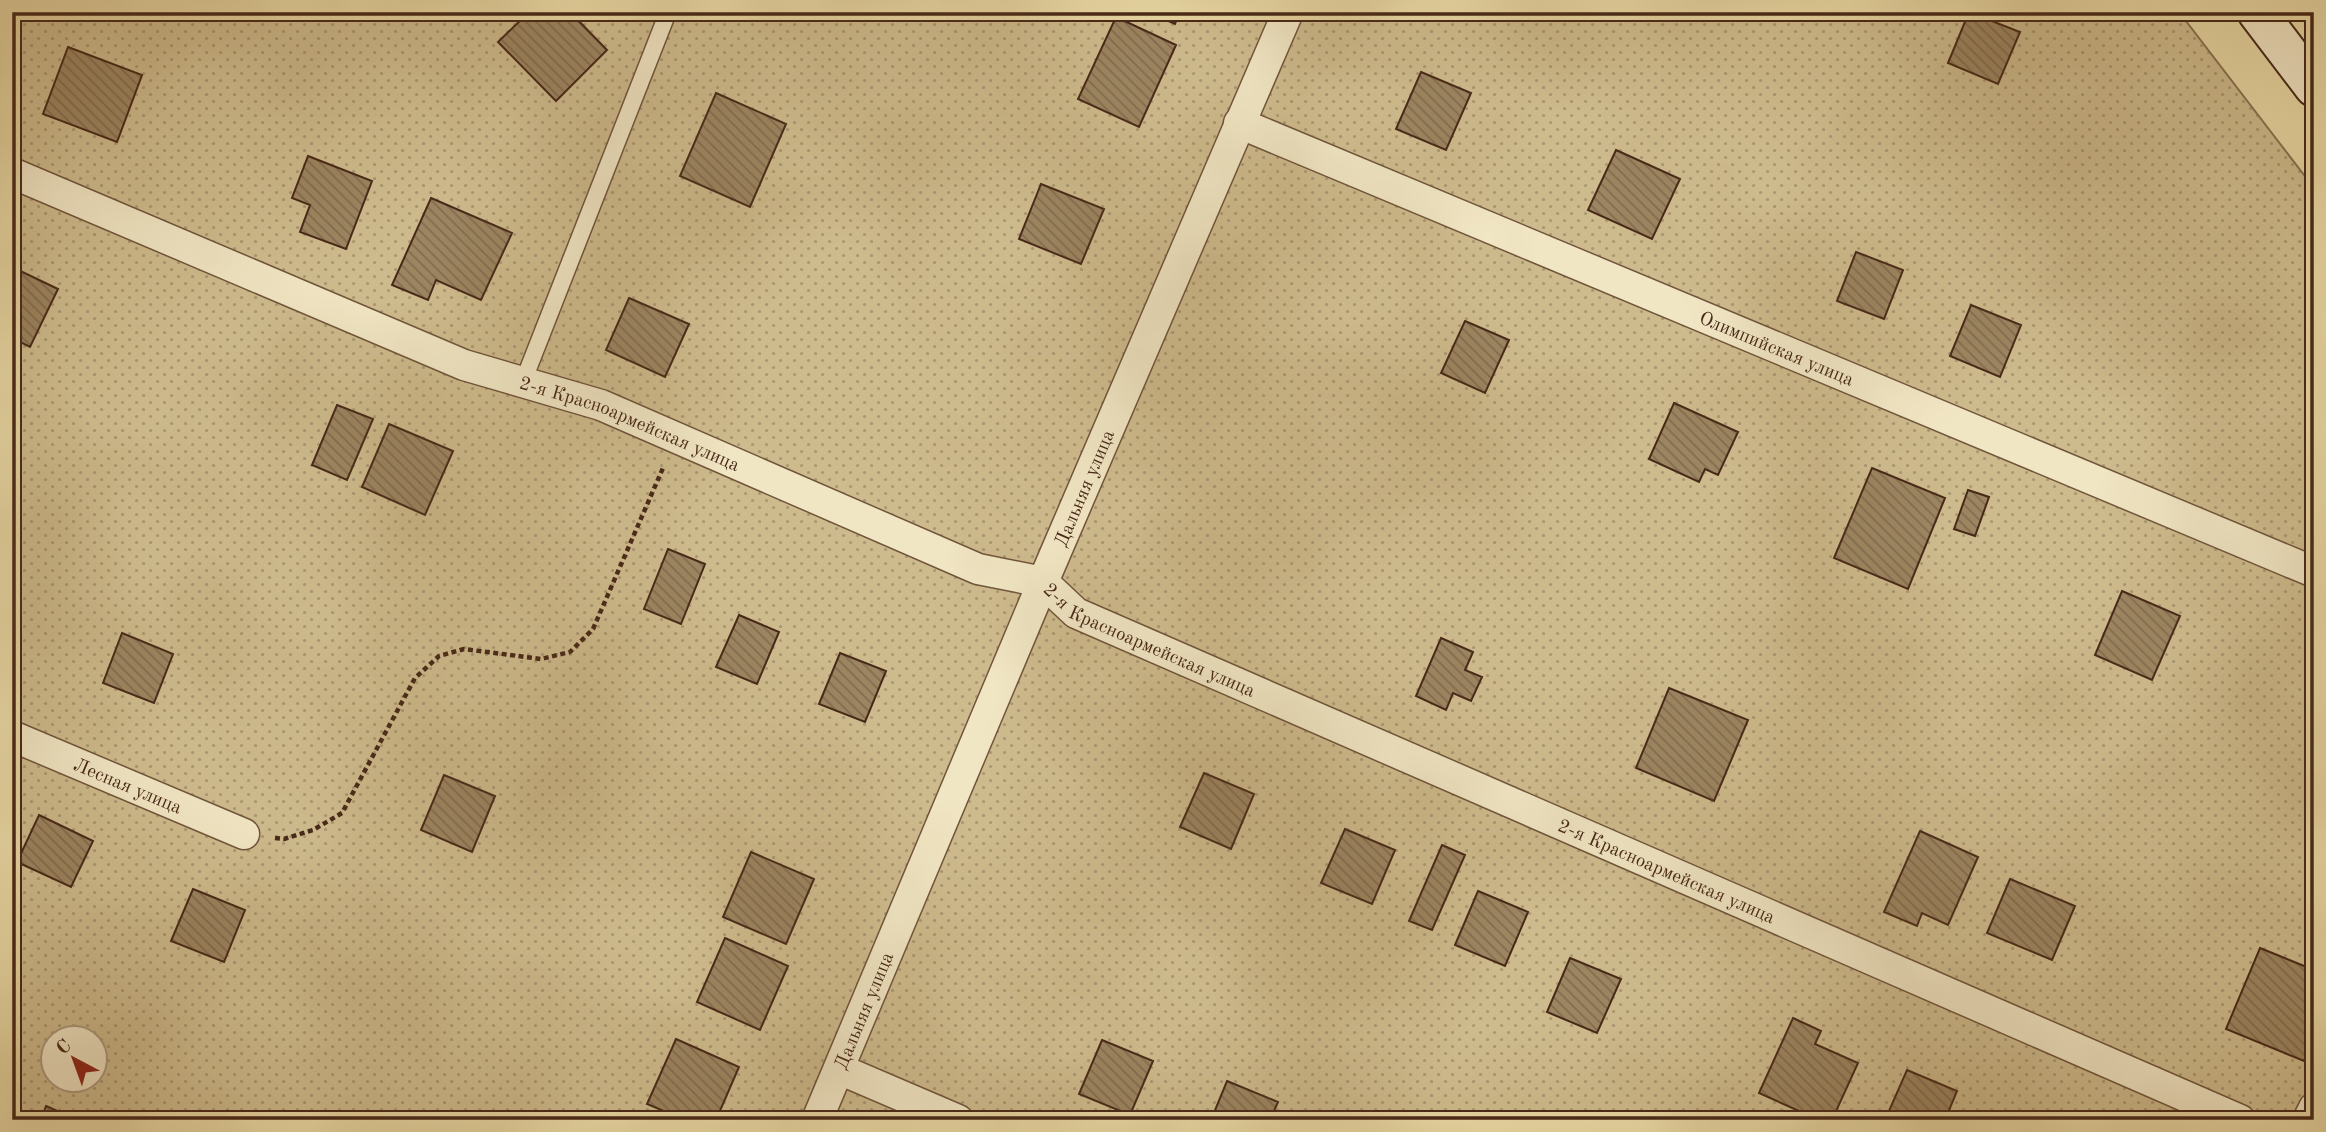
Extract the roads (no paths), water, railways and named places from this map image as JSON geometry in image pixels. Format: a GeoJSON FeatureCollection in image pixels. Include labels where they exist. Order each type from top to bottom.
{"type":"FeatureCollection","features":[{"type":"Feature","properties":{"kind":"street","name":"Дальняя улица"},"geometry":{"type":"LineString","coordinates":[[817,1120],[1043,582],[1288,12]]}},
{"type":"Feature","properties":{"kind":"street"},"geometry":{"type":"LineString","coordinates":[[2257,12],[2314,87]]}},
{"type":"Feature","properties":{"kind":"street","name":"Олимпийская улица"},"geometry":{"type":"LineString","coordinates":[[1240,123],[2314,572]]}},
{"type":"Feature","properties":{"kind":"street","name":"2-я Красноармейская улица"},"geometry":{"type":"LineString","coordinates":[[12,173],[464,365],[601,405],[978,569],[1043,582],[1076,613],[2239,1120]]}},
{"type":"Feature","properties":{"kind":"street","name":"Лесная улица"},"geometry":{"type":"LineString","coordinates":[[12,736],[244,834]]}},
{"type":"Feature","properties":{"kind":"street"},"geometry":{"type":"LineString","coordinates":[[839,1069],[958,1120]]}},
{"type":"Feature","properties":{"kind":"street"},"geometry":{"type":"LineString","coordinates":[[2308,1120],[2314,1108]]}},
{"type":"Feature","properties":{"kind":"lane"},"geometry":{"type":"LineString","coordinates":[[523,383],[668,12]]}}]}
